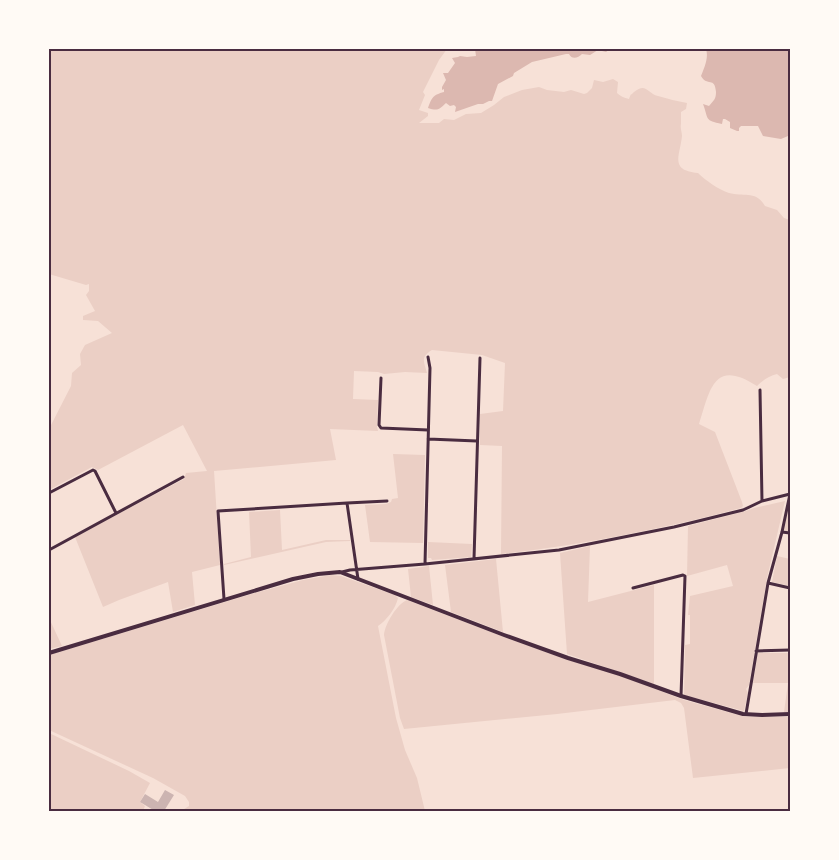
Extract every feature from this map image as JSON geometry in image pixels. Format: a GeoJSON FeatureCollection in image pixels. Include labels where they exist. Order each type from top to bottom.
{"type":"FeatureCollection","features":[{"type":"Feature","properties":{"kind":"street"},"geometry":{"type":"LineString","coordinates":[[425,564],[430,368],[428,357]]}},
{"type":"Feature","properties":{"kind":"street"},"geometry":{"type":"LineString","coordinates":[[474,559],[480,358]]}},
{"type":"Feature","properties":{"kind":"street"},"geometry":{"type":"LineString","coordinates":[[381,378],[379,426],[381,428],[428,430]]}},
{"type":"Feature","properties":{"kind":"street"},"geometry":{"type":"LineString","coordinates":[[760,390],[762,501]]}},
{"type":"Feature","properties":{"kind":"street"},"geometry":{"type":"LineString","coordinates":[[428,439],[477,440]]}},
{"type":"Feature","properties":{"kind":"street"},"geometry":{"type":"LineString","coordinates":[[49,493],[93,470],[116,513]]}},
{"type":"Feature","properties":{"kind":"street"},"geometry":{"type":"LineString","coordinates":[[49,550],[183,477]]}},
{"type":"Feature","properties":{"kind":"street"},"geometry":{"type":"LineString","coordinates":[[49,652],[293,579],[318,574],[559,550],[674,528],[743,510],[762,501],[790,494],[768,584],[746,714]]}},
{"type":"Feature","properties":{"kind":"street"},"geometry":{"type":"LineString","coordinates":[[224,599],[218,512],[387,501]]}},
{"type":"Feature","properties":{"kind":"street"},"geometry":{"type":"LineString","coordinates":[[348,503],[358,579]]}},
{"type":"Feature","properties":{"kind":"street"},"geometry":{"type":"LineString","coordinates":[[782,532],[790,533]]}},
{"type":"Feature","properties":{"kind":"street"},"geometry":{"type":"LineString","coordinates":[[340,572],[504,635],[681,696],[746,714],[790,714]]}},
{"type":"Feature","properties":{"kind":"street"},"geometry":{"type":"LineString","coordinates":[[633,588],[685,576],[681,696]]}},
{"type":"Feature","properties":{"kind":"street"},"geometry":{"type":"LineString","coordinates":[[768,584],[790,588]]}},
{"type":"Feature","properties":{"kind":"street"},"geometry":{"type":"LineString","coordinates":[[756,651],[790,650]]}},
{"type":"Feature","properties":{"kind":"shaded area"},"geometry":{"type":"Polygon","coordinates":[[[49,49],[447,49],[439,60],[423,92],[425,95],[419,110],[428,113],[428,116],[419,123],[439,123],[444,119],[454,120],[466,114],[481,113],[504,97],[522,90],[539,87],[564,92],[571,90],[584,94],[592,88],[594,80],[603,82],[613,79],[618,82],[617,93],[627,99],[638,89],[644,88],[654,95],[687,103],[686,109],[681,112],[682,136],[678,161],[683,169],[698,173],[712,185],[725,192],[758,198],[765,206],[777,210],[784,218],[790,220],[790,377],[783,379],[777,374],[757,386],[743,378],[731,375],[723,376],[716,381],[711,389],[699,424],[715,432],[743,506],[711,516],[622,536],[501,554],[502,446],[480,445],[480,414],[503,411],[505,363],[482,355],[432,350],[424,357],[427,373],[405,372],[384,374],[354,371],[353,399],[378,400],[378,431],[330,429],[336,460],[214,471],[220,565],[192,572],[195,605],[173,612],[168,582],[103,607],[75,537],[184,479],[186,473],[207,471],[183,425],[98,470],[92,467],[49,490],[49,429],[71,386],[72,373],[81,365],[80,354],[85,345],[112,333],[98,321],[83,320],[83,316],[95,311],[86,295],[89,291],[89,284],[86,285],[49,274],[49,49]]]}},
{"type":"Feature","properties":{"kind":"shaded area"},"geometry":{"type":"Polygon","coordinates":[[[475,49],[610,49],[606,52],[598,50],[590,55],[582,54],[575,58],[566,54],[532,62],[498,84],[492,101],[483,104],[455,112],[456,107],[454,105],[450,106],[446,103],[438,109],[428,108],[433,97],[444,92],[442,87],[446,80],[443,73],[448,73],[455,63],[452,58],[476,56],[475,49]]]}},
{"type":"Feature","properties":{"kind":"shaded area"},"geometry":{"type":"Polygon","coordinates":[[[706,49],[790,49],[790,138],[788,136],[781,139],[763,136],[758,126],[741,126],[739,131],[737,131],[730,128],[730,122],[725,119],[723,119],[722,124],[708,119],[703,104],[709,106],[715,98],[716,92],[714,84],[706,81],[701,76],[707,59],[706,49]]]}},
{"type":"Feature","properties":{"kind":"shaded area"},"geometry":{"type":"Polygon","coordinates":[[[393,454],[425,455],[423,543],[370,542],[365,505],[386,504],[391,502],[392,499],[398,498],[393,454]]]}},
{"type":"Feature","properties":{"kind":"shaded area"},"geometry":{"type":"Polygon","coordinates":[[[785,501],[767,578],[749,685],[746,689],[748,693],[744,711],[684,695],[685,645],[690,644],[690,615],[688,615],[690,596],[733,586],[727,565],[687,576],[688,526],[785,501]]]}},
{"type":"Feature","properties":{"kind":"shaded area"},"geometry":{"type":"Polygon","coordinates":[[[790,501],[790,532],[784,530],[790,501]]]}},
{"type":"Feature","properties":{"kind":"shaded area"},"geometry":{"type":"Polygon","coordinates":[[[280,510],[282,550],[326,540],[350,541],[326,542],[224,565],[251,557],[249,512],[280,510]]]}},
{"type":"Feature","properties":{"kind":"shaded area"},"geometry":{"type":"Polygon","coordinates":[[[428,542],[472,544],[471,557],[432,560],[428,558],[428,542]]]}},
{"type":"Feature","properties":{"kind":"shaded area"},"geometry":{"type":"Polygon","coordinates":[[[590,546],[588,602],[654,585],[654,684],[567,654],[560,553],[590,546]]]}},
{"type":"Feature","properties":{"kind":"shaded area"},"geometry":{"type":"Polygon","coordinates":[[[777,556],[790,559],[790,586],[772,582],[777,556]]]}},
{"type":"Feature","properties":{"kind":"shaded area"},"geometry":{"type":"Polygon","coordinates":[[[496,559],[503,632],[451,612],[445,565],[496,559]]]}},
{"type":"Feature","properties":{"kind":"shaded area"},"geometry":{"type":"Polygon","coordinates":[[[429,566],[433,605],[411,597],[408,569],[429,566]]]}},
{"type":"Feature","properties":{"kind":"shaded area"},"geometry":{"type":"Polygon","coordinates":[[[331,575],[341,576],[395,595],[398,598],[390,614],[378,626],[396,718],[405,750],[417,778],[425,811],[181,811],[189,806],[185,796],[153,778],[49,730],[49,655],[255,593],[303,580],[331,575]]]}},
{"type":"Feature","properties":{"kind":"shaded area"},"geometry":{"type":"Polygon","coordinates":[[[407,600],[504,637],[568,660],[619,675],[684,700],[746,717],[790,717],[790,768],[693,778],[684,708],[681,703],[675,700],[404,729],[400,718],[384,635],[392,615],[407,600]]]}},
{"type":"Feature","properties":{"kind":"shaded area"},"geometry":{"type":"Polygon","coordinates":[[[49,618],[62,646],[49,649],[49,618]]]}},
{"type":"Feature","properties":{"kind":"shaded area"},"geometry":{"type":"Polygon","coordinates":[[[758,653],[790,653],[790,712],[784,712],[788,683],[753,683],[758,653]]]}},
{"type":"Feature","properties":{"kind":"shaded area"},"geometry":{"type":"Polygon","coordinates":[[[49,733],[150,783],[140,802],[145,806],[143,811],[49,811],[49,733]]]}},
{"type":"Feature","properties":{"kind":"building"},"geometry":{"type":"Polygon","coordinates":[[[165,790],[174,795],[164,811],[155,811],[140,802],[145,794],[158,802],[165,790]]]}}]}
